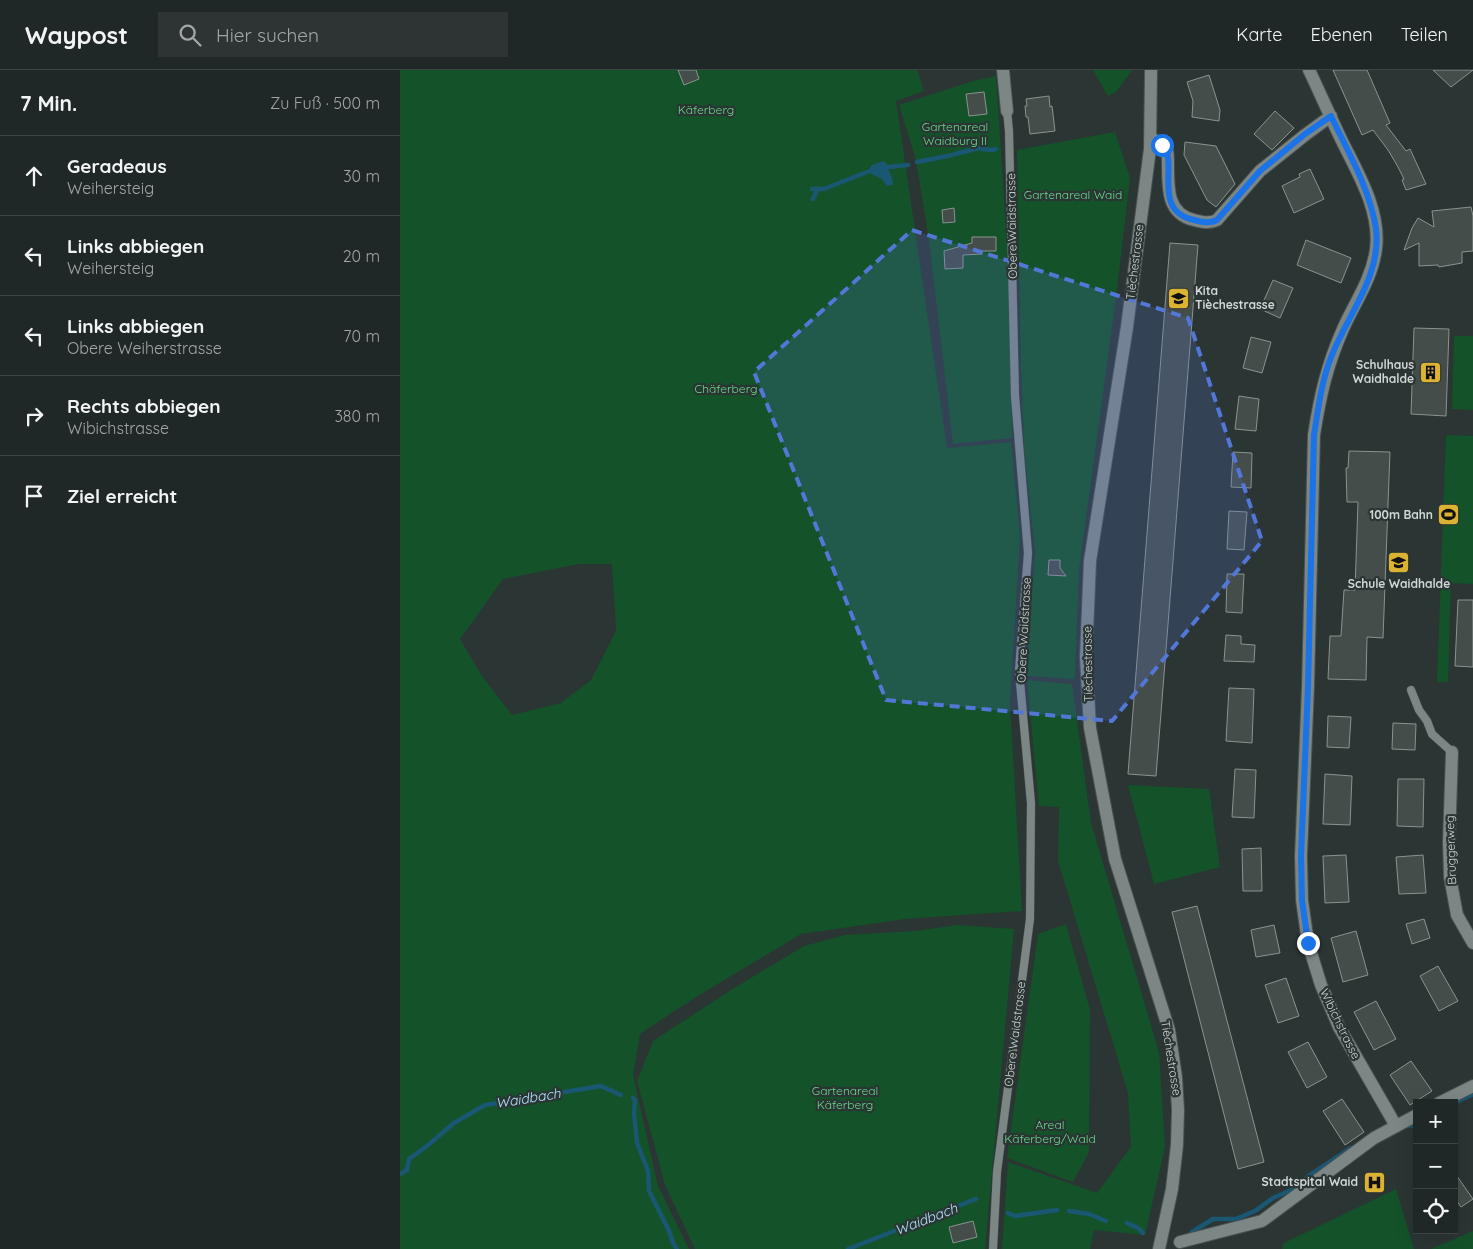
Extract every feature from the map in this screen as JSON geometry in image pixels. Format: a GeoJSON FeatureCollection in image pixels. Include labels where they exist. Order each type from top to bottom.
{"type":"FeatureCollection","features":[{"type":"Feature","properties":{"kind":"street","name":"Obere Waidstrasse"},"geometry":{"type":"LineString","coordinates":[[1003,70],[1006,111]]}},
{"type":"Feature","properties":{"kind":"street","name":"Tièchestrasse"},"geometry":{"type":"LineString","coordinates":[[1151,70],[1151,138],[1146,187],[1140,218],[1126,335],[1090,561],[1086,657],[1090,728],[1115,860],[1169,1030],[1176,1077],[1178,1110],[1177,1146],[1172,1189],[1159,1249]]}},
{"type":"Feature","properties":{"kind":"street","name":"Wibichstrasse"},"geometry":{"type":"LineString","coordinates":[[1309,70],[1367,194],[1376,230],[1376,248],[1366,286],[1344,326],[1329,361],[1320,396],[1314,435],[1308,687],[1301,856],[1302,900],[1308,943],[1321,985],[1339,1028],[1396,1126]]}},
{"type":"Feature","properties":{"kind":"street"},"geometry":{"type":"LineString","coordinates":[[1151,138],[1167,150],[1168,182],[1173,207],[1178,213],[1190,219],[1212,223],[1217,220],[1260,171],[1305,134],[1331,116]]}},
{"type":"Feature","properties":{"kind":"street","name":"Bruggerweg"},"geometry":{"type":"LineString","coordinates":[[1452,752],[1449,842],[1450,878],[1457,915],[1473,943]]}},
{"type":"Feature","properties":{"kind":"street"},"geometry":{"type":"LineString","coordinates":[[1447,1099],[1473,1086]]}},
{"type":"Feature","properties":{"kind":"street"},"geometry":{"type":"LineString","coordinates":[[1180,1242],[1262,1221],[1374,1138],[1413,1117]]}},
{"type":"Feature","properties":{"kind":"lane","name":"Obere Waidstrasse"},"geometry":{"type":"LineString","coordinates":[[993,1249],[997,1172],[1030,919],[1031,803],[1019,671],[1028,552],[1015,396],[1009,131],[1006,111]]}},
{"type":"Feature","properties":{"kind":"lane"},"geometry":{"type":"LineString","coordinates":[[1411,690],[1432,734],[1452,752]]}},
{"type":"Feature","properties":{"kind":"highlighted area"},"geometry":{"type":"Polygon","coordinates":[[[912,230],[1188,318],[1262,541],[1112,721],[886,700],[754,372],[912,230]]]}},
{"type":"Feature","properties":{"kind":"green space","name":"Chäferberg"},"geometry":{"type":"Polygon","coordinates":[[[400,70],[917,70],[924,91],[896,101],[947,448],[1011,442],[1020,535],[1010,704],[1022,911],[905,919],[801,934],[696,997],[640,1034],[633,1075],[658,1186],[689,1249],[400,1249],[400,70]],[[579,564],[503,579],[460,639],[482,676],[512,715],[561,703],[591,680],[616,631],[612,564],[579,564]]]}},
{"type":"Feature","properties":{"kind":"green space"},"geometry":{"type":"Polygon","coordinates":[[[1093,70],[1132,70],[1117,91],[1108,96],[1093,70]]]}},
{"type":"Feature","properties":{"kind":"green space","name":"Gartenareal Waidburg II"},"geometry":{"type":"Polygon","coordinates":[[[996,76],[1007,243],[1012,438],[953,444],[929,240],[916,160],[899,105],[973,81],[996,76]]]}},
{"type":"Feature","properties":{"kind":"green space","name":"Gartenareal Waid"},"geometry":{"type":"Polygon","coordinates":[[[1115,132],[1130,178],[1116,298],[1079,570],[1075,679],[1026,676],[1035,553],[1024,446],[1017,150],[1115,132]]]}},
{"type":"Feature","properties":{"kind":"green space"},"geometry":{"type":"Polygon","coordinates":[[[1454,336],[1473,336],[1473,410],[1452,409],[1454,336]]]}},
{"type":"Feature","properties":{"kind":"green space"},"geometry":{"type":"Polygon","coordinates":[[[1446,435],[1473,436],[1473,584],[1451,583],[1448,682],[1437,682],[1446,435]]]}},
{"type":"Feature","properties":{"kind":"green space"},"geometry":{"type":"Polygon","coordinates":[[[1027,680],[1072,684],[1091,823],[1159,1052],[1165,1147],[1145,1235],[1094,1230],[1090,1249],[1002,1249],[1008,1162],[1097,1193],[1131,1147],[1128,1093],[1058,861],[1059,807],[1039,806],[1027,680]]]}},
{"type":"Feature","properties":{"kind":"green space"},"geometry":{"type":"Polygon","coordinates":[[[1128,785],[1209,789],[1220,867],[1154,884],[1128,785]]]}},
{"type":"Feature","properties":{"kind":"green space","name":"Areal Käferberg/Wald"},"geometry":{"type":"Polygon","coordinates":[[[1066,924],[1090,1010],[1089,1152],[1073,1182],[1007,1158],[1038,934],[1066,924]]]}},
{"type":"Feature","properties":{"kind":"green space","name":"Gartenareal Käferberg"},"geometry":{"type":"Polygon","coordinates":[[[958,925],[1014,929],[985,1249],[695,1249],[665,1185],[637,1081],[653,1041],[731,990],[804,946],[845,935],[915,931],[958,925]]]}},
{"type":"Feature","properties":{"kind":"green space"},"geometry":{"type":"Polygon","coordinates":[[[1396,1189],[1414,1249],[1282,1249],[1284,1243],[1396,1189]]]}},
{"type":"Feature","properties":{"kind":"green space"},"geometry":{"type":"Polygon","coordinates":[[[1473,1231],[1473,1249],[1431,1249],[1473,1231]]]}},
{"type":"Feature","properties":{"kind":"water"},"geometry":{"type":"Polygon","coordinates":[[[883,161],[887,164],[893,185],[887,186],[882,179],[867,172],[872,165],[883,161]]]}},
{"type":"Feature","properties":{"kind":"building"},"geometry":{"type":"Polygon","coordinates":[[[678,70],[696,70],[699,79],[684,85],[678,70]]]}},
{"type":"Feature","properties":{"kind":"building"},"geometry":{"type":"Polygon","coordinates":[[[1333,70],[1367,70],[1390,123],[1386,125],[1406,151],[1410,149],[1426,184],[1406,190],[1402,180],[1404,179],[1398,167],[1373,130],[1362,135],[1333,70]]]}},
{"type":"Feature","properties":{"kind":"building"},"geometry":{"type":"Polygon","coordinates":[[[1433,70],[1473,70],[1451,87],[1433,70]]]}},
{"type":"Feature","properties":{"kind":"building"},"geometry":{"type":"Polygon","coordinates":[[[1209,75],[1220,110],[1219,121],[1192,117],[1193,101],[1187,82],[1209,75]]]}},
{"type":"Feature","properties":{"kind":"building"},"geometry":{"type":"Polygon","coordinates":[[[984,92],[987,114],[969,116],[966,94],[984,92]]]}},
{"type":"Feature","properties":{"kind":"building"},"geometry":{"type":"Polygon","coordinates":[[[1049,96],[1055,131],[1030,134],[1028,117],[1026,117],[1026,99],[1049,96]]]}},
{"type":"Feature","properties":{"kind":"building"},"geometry":{"type":"Polygon","coordinates":[[[1275,111],[1294,128],[1272,150],[1254,134],[1275,111]]]}},
{"type":"Feature","properties":{"kind":"building"},"geometry":{"type":"Polygon","coordinates":[[[1185,142],[1216,146],[1235,184],[1216,207],[1207,200],[1184,155],[1185,142]]]}},
{"type":"Feature","properties":{"kind":"building"},"geometry":{"type":"Polygon","coordinates":[[[1310,169],[1324,199],[1294,213],[1282,186],[1300,177],[1299,174],[1310,169]]]}},
{"type":"Feature","properties":{"kind":"building"},"geometry":{"type":"Polygon","coordinates":[[[1471,207],[1473,216],[1473,251],[1462,252],[1462,263],[1439,267],[1438,265],[1419,266],[1419,243],[1404,250],[1418,218],[1434,227],[1432,211],[1471,207]]]}},
{"type":"Feature","properties":{"kind":"building"},"geometry":{"type":"Polygon","coordinates":[[[954,208],[955,222],[943,223],[942,210],[954,208]]]}},
{"type":"Feature","properties":{"kind":"building"},"geometry":{"type":"Polygon","coordinates":[[[972,237],[996,237],[996,251],[982,251],[982,254],[963,255],[963,268],[945,269],[944,251],[972,243],[972,237]]]}},
{"type":"Feature","properties":{"kind":"building"},"geometry":{"type":"Polygon","coordinates":[[[1306,240],[1351,258],[1341,283],[1297,265],[1306,240]]]}},
{"type":"Feature","properties":{"kind":"building"},"geometry":{"type":"Polygon","coordinates":[[[1170,243],[1198,245],[1156,776],[1128,774],[1170,243]]]}},
{"type":"Feature","properties":{"kind":"building"},"geometry":{"type":"Polygon","coordinates":[[[1273,280],[1293,288],[1280,318],[1260,309],[1273,280]]]}},
{"type":"Feature","properties":{"kind":"building","name":"Schulhaus Waidhalde"},"geometry":{"type":"Polygon","coordinates":[[[1414,328],[1449,329],[1446,416],[1411,414],[1414,328]]]}},
{"type":"Feature","properties":{"kind":"building"},"geometry":{"type":"Polygon","coordinates":[[[1251,337],[1271,342],[1262,373],[1243,368],[1251,337]]]}},
{"type":"Feature","properties":{"kind":"building"},"geometry":{"type":"Polygon","coordinates":[[[1239,396],[1259,399],[1256,431],[1235,429],[1239,396]]]}},
{"type":"Feature","properties":{"kind":"building"},"geometry":{"type":"Polygon","coordinates":[[[1349,451],[1390,452],[1383,638],[1367,637],[1366,680],[1328,679],[1330,636],[1341,636],[1344,590],[1355,590],[1358,502],[1347,502],[1346,468],[1348,468],[1349,451]]]}},
{"type":"Feature","properties":{"kind":"building"},"geometry":{"type":"Polygon","coordinates":[[[1233,452],[1252,453],[1251,488],[1231,487],[1233,452]]]}},
{"type":"Feature","properties":{"kind":"building"},"geometry":{"type":"Polygon","coordinates":[[[1229,511],[1247,512],[1244,550],[1227,549],[1229,511]]]}},
{"type":"Feature","properties":{"kind":"building"},"geometry":{"type":"Polygon","coordinates":[[[1049,560],[1060,560],[1060,568],[1066,576],[1048,575],[1049,560]]]}},
{"type":"Feature","properties":{"kind":"building"},"geometry":{"type":"Polygon","coordinates":[[[1227,574],[1244,574],[1242,613],[1226,612],[1227,574]]]}},
{"type":"Feature","properties":{"kind":"building"},"geometry":{"type":"Polygon","coordinates":[[[1458,600],[1473,600],[1473,667],[1455,666],[1458,600]]]}},
{"type":"Feature","properties":{"kind":"building"},"geometry":{"type":"Polygon","coordinates":[[[1226,635],[1241,636],[1241,644],[1255,645],[1254,662],[1224,661],[1226,635]]]}},
{"type":"Feature","properties":{"kind":"building"},"geometry":{"type":"Polygon","coordinates":[[[1229,688],[1254,689],[1252,743],[1226,741],[1229,688]]]}},
{"type":"Feature","properties":{"kind":"building"},"geometry":{"type":"Polygon","coordinates":[[[1328,716],[1351,717],[1349,748],[1327,747],[1328,716]]]}},
{"type":"Feature","properties":{"kind":"building"},"geometry":{"type":"Polygon","coordinates":[[[1393,723],[1416,724],[1415,750],[1392,749],[1393,723]]]}},
{"type":"Feature","properties":{"kind":"building"},"geometry":{"type":"Polygon","coordinates":[[[1235,769],[1256,770],[1254,818],[1232,817],[1235,769]]]}},
{"type":"Feature","properties":{"kind":"building"},"geometry":{"type":"Polygon","coordinates":[[[1325,774],[1352,776],[1350,825],[1323,824],[1325,774]]]}},
{"type":"Feature","properties":{"kind":"building"},"geometry":{"type":"Polygon","coordinates":[[[1398,779],[1424,779],[1423,827],[1397,826],[1398,779]]]}},
{"type":"Feature","properties":{"kind":"building"},"geometry":{"type":"Polygon","coordinates":[[[1261,848],[1262,891],[1243,891],[1242,849],[1261,848]]]}},
{"type":"Feature","properties":{"kind":"building"},"geometry":{"type":"Polygon","coordinates":[[[1346,855],[1349,902],[1325,903],[1323,856],[1346,855]]]}},
{"type":"Feature","properties":{"kind":"building"},"geometry":{"type":"Polygon","coordinates":[[[1423,855],[1426,893],[1399,894],[1396,857],[1423,855]]]}},
{"type":"Feature","properties":{"kind":"building"},"geometry":{"type":"Polygon","coordinates":[[[1197,906],[1264,1162],[1238,1169],[1172,912],[1197,906]]]}},
{"type":"Feature","properties":{"kind":"building"},"geometry":{"type":"Polygon","coordinates":[[[1424,919],[1430,938],[1412,944],[1406,924],[1424,919]]]}},
{"type":"Feature","properties":{"kind":"building"},"geometry":{"type":"Polygon","coordinates":[[[1274,925],[1280,953],[1256,957],[1251,930],[1274,925]]]}},
{"type":"Feature","properties":{"kind":"building"},"geometry":{"type":"Polygon","coordinates":[[[1356,931],[1368,975],[1343,982],[1331,938],[1356,931]]]}},
{"type":"Feature","properties":{"kind":"building"},"geometry":{"type":"Polygon","coordinates":[[[1438,966],[1458,1001],[1439,1011],[1420,976],[1438,966]]]}},
{"type":"Feature","properties":{"kind":"building"},"geometry":{"type":"Polygon","coordinates":[[[1286,978],[1299,1016],[1278,1023],[1265,985],[1286,978]]]}},
{"type":"Feature","properties":{"kind":"building"},"geometry":{"type":"Polygon","coordinates":[[[1376,1001],[1396,1039],[1374,1050],[1354,1012],[1376,1001]]]}},
{"type":"Feature","properties":{"kind":"building"},"geometry":{"type":"Polygon","coordinates":[[[1308,1042],[1327,1077],[1307,1088],[1288,1052],[1308,1042]]]}},
{"type":"Feature","properties":{"kind":"building"},"geometry":{"type":"Polygon","coordinates":[[[1411,1061],[1432,1091],[1419,1099],[1413,1099],[1413,1103],[1410,1105],[1390,1075],[1411,1061]]]}},
{"type":"Feature","properties":{"kind":"building"},"geometry":{"type":"Polygon","coordinates":[[[1342,1099],[1364,1132],[1345,1145],[1323,1111],[1342,1099]]]}},
{"type":"Feature","properties":{"kind":"building"},"geometry":{"type":"Polygon","coordinates":[[[1458,1178],[1473,1199],[1461,1207],[1458,1203],[1458,1178]]]}},
{"type":"Feature","properties":{"kind":"building"},"geometry":{"type":"Polygon","coordinates":[[[973,1221],[977,1237],[953,1243],[949,1227],[973,1221]]]}},
{"type":"Feature","properties":{"kind":"waterway"},"geometry":{"type":"LineString","coordinates":[[955,154],[979,148]]}},
{"type":"Feature","properties":{"kind":"waterway"},"geometry":{"type":"LineString","coordinates":[[982,149],[996,149]]}},
{"type":"Feature","properties":{"kind":"waterway"},"geometry":{"type":"LineString","coordinates":[[917,162],[952,155]]}},
{"type":"Feature","properties":{"kind":"waterway"},"geometry":{"type":"LineString","coordinates":[[888,167],[908,165]]}},
{"type":"Feature","properties":{"kind":"waterway"},"geometry":{"type":"LineString","coordinates":[[812,189],[824,189],[867,172]]}},
{"type":"Feature","properties":{"kind":"waterway"},"geometry":{"type":"LineString","coordinates":[[813,199],[817,190]]}},
{"type":"Feature","properties":{"kind":"waterway","name":"Waidbach"},"geometry":{"type":"LineString","coordinates":[[400,1174],[407,1170],[409,1159],[454,1123],[485,1105],[601,1086],[621,1095]]}},
{"type":"Feature","properties":{"kind":"waterway"},"geometry":{"type":"LineString","coordinates":[[1458,1101],[1473,1094]]}},
{"type":"Feature","properties":{"kind":"waterway","name":"Waidbach"},"geometry":{"type":"LineString","coordinates":[[633,1098],[635,1100],[634,1114],[637,1143],[648,1171],[649,1191],[677,1249]]}},
{"type":"Feature","properties":{"kind":"waterway"},"geometry":{"type":"LineString","coordinates":[[1192,1232],[1213,1219],[1236,1219],[1255,1211],[1273,1198],[1300,1186],[1307,1177],[1351,1148]]}},
{"type":"Feature","properties":{"kind":"waterway","name":"Waidbach"},"geometry":{"type":"LineString","coordinates":[[848,1249],[976,1199]]}},
{"type":"Feature","properties":{"kind":"waterway"},"geometry":{"type":"LineString","coordinates":[[1008,1213],[1015,1216],[1057,1210]]}},
{"type":"Feature","properties":{"kind":"waterway"},"geometry":{"type":"LineString","coordinates":[[1069,1211],[1089,1214],[1106,1221]]}},
{"type":"Feature","properties":{"kind":"waterway"},"geometry":{"type":"LineString","coordinates":[[1127,1223],[1138,1228],[1143,1233]]}},
{"type":"Feature","properties":{"kind":"place","name":"Kita Tièchestrasse"},"geometry":{"type":"Point","coordinates":[1179,298]}},
{"type":"Feature","properties":{"kind":"place","name":"Schulhaus Waidhalde"},"geometry":{"type":"Point","coordinates":[1430,372]}},
{"type":"Feature","properties":{"kind":"place","name":"100m Bahn"},"geometry":{"type":"Point","coordinates":[1449,515]}},
{"type":"Feature","properties":{"kind":"place","name":"Schule Waidhalde"},"geometry":{"type":"Point","coordinates":[1399,563]}},
{"type":"Feature","properties":{"kind":"place","name":"Stadtspital Waid"},"geometry":{"type":"Point","coordinates":[1374,1182]}},
{"type":"Feature","properties":{"kind":"route"},"geometry":{"type":"LineString","coordinates":[[1162,145],[1167,150],[1168,182],[1173,207],[1178,213],[1190,219],[1212,223],[1217,220],[1260,171],[1305,134],[1331,116],[1367,194],[1376,230],[1376,248],[1373,265],[1366,286],[1344,326],[1329,361],[1320,396],[1314,435],[1308,687],[1301,856],[1302,900],[1308,943]]}},
{"type":"Feature","properties":{"kind":"park label","name":"Käferberg"},"geometry":{"type":"Point","coordinates":[706,110]}}]}
